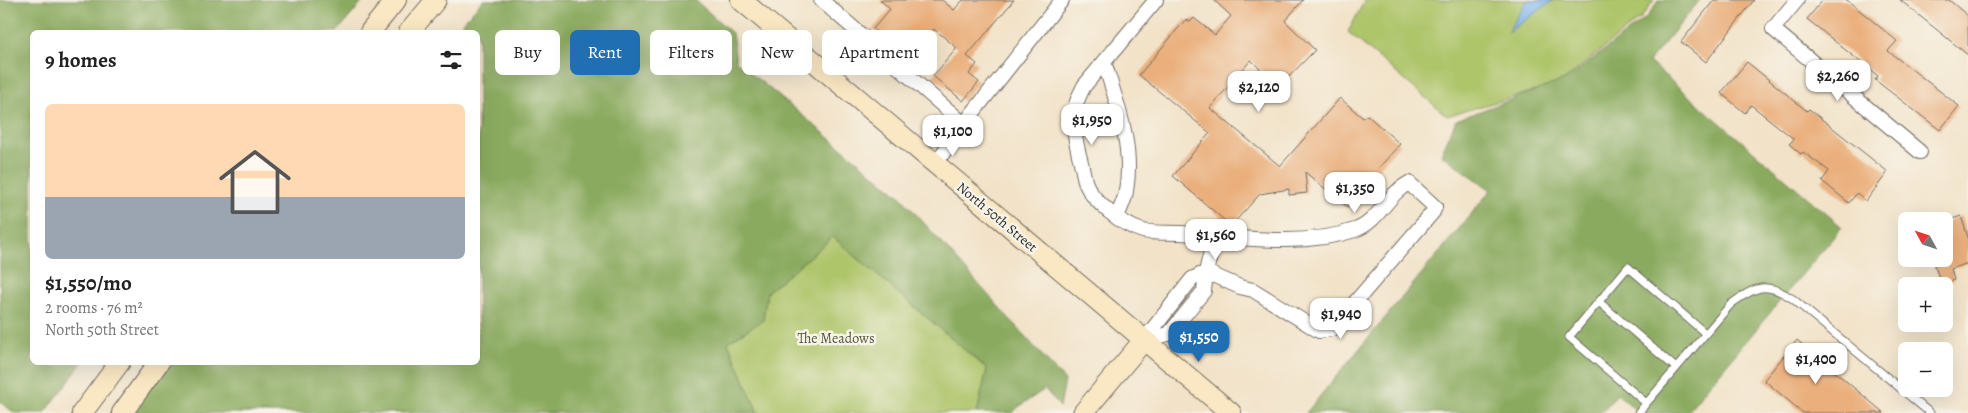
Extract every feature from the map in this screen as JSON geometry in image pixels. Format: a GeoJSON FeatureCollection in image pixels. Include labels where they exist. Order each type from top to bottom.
{"type":"FeatureCollection","features":[{"type":"Feature","properties":{"kind":"street"},"geometry":{"type":"LineString","coordinates":[[372,30],[396,0]]}},
{"type":"Feature","properties":{"kind":"street"},"geometry":{"type":"LineString","coordinates":[[411,30],[436,0]]}},
{"type":"Feature","properties":{"kind":"street","name":"North 50th Street"},"geometry":{"type":"LineString","coordinates":[[741,0],[1232,413]]}},
{"type":"Feature","properties":{"kind":"street"},"geometry":{"type":"LineString","coordinates":[[821,0],[964,124]]}},
{"type":"Feature","properties":{"kind":"street"},"geometry":{"type":"LineString","coordinates":[[935,164],[964,124],[1062,0]]}},
{"type":"Feature","properties":{"kind":"street"},"geometry":{"type":"LineString","coordinates":[[1156,0],[1084,86],[1076,101],[1072,125],[1086,186],[1106,210],[1140,231],[1281,240],[1326,236],[1356,229],[1371,221],[1401,187],[1409,183],[1435,207],[1433,212],[1332,329],[1319,331],[1254,290],[1240,287],[1206,272]]}},
{"type":"Feature","properties":{"kind":"street"},"geometry":{"type":"LineString","coordinates":[[1797,0],[1773,29],[1920,152]]}},
{"type":"Feature","properties":{"kind":"street"},"geometry":{"type":"LineString","coordinates":[[1104,62],[1122,119],[1128,160],[1126,192],[1116,217]]}},
{"type":"Feature","properties":{"kind":"street"},"geometry":{"type":"LineString","coordinates":[[1083,413],[1144,340],[1169,334],[1204,291],[1206,272],[1215,235]]}},
{"type":"Feature","properties":{"kind":"street"},"geometry":{"type":"LineString","coordinates":[[82,413],[118,365]]}},
{"type":"Feature","properties":{"kind":"street"},"geometry":{"type":"LineString","coordinates":[[122,413],[157,365]]}},
{"type":"Feature","properties":{"kind":"lane"},"geometry":{"type":"LineString","coordinates":[[1646,403],[1569,337],[1628,267],[1705,333]]}},
{"type":"Feature","properties":{"kind":"lane"},"geometry":{"type":"LineString","coordinates":[[1638,413],[1730,304],[1749,291],[1764,288],[1777,289],[1813,315],[1930,413]]}},
{"type":"Feature","properties":{"kind":"lane"},"geometry":{"type":"LineString","coordinates":[[1599,302],[1676,368]]}},
{"type":"Feature","properties":{"kind":"green space"},"geometry":{"type":"Polygon","coordinates":[[[0,0],[364,0],[339,30],[30,30],[30,365],[81,365],[45,413],[15,413],[0,402],[0,0]]]}},
{"type":"Feature","properties":{"kind":"green space"},"geometry":{"type":"Polygon","coordinates":[[[483,0],[695,0],[729,30],[650,30],[650,75],[732,75],[732,33],[736,61],[742,66],[742,75],[753,75],[899,195],[1065,381],[1060,407],[1045,389],[1017,408],[1013,413],[977,413],[987,369],[833,237],[767,292],[763,320],[728,342],[758,413],[126,413],[165,365],[480,365],[480,30],[456,30],[483,0]]]}},
{"type":"Feature","properties":{"kind":"green space"},"geometry":{"type":"Polygon","coordinates":[[[1365,0],[1654,0],[1642,17],[1559,84],[1447,116],[1348,32],[1365,0]]]}},
{"type":"Feature","properties":{"kind":"green space"},"geometry":{"type":"Polygon","coordinates":[[[1659,0],[1700,0],[1649,62],[1842,227],[1686,413],[1640,413],[1617,394],[1601,413],[1306,413],[1491,190],[1441,154],[1456,120],[1567,79],[1647,17],[1659,0]]]}},
{"type":"Feature","properties":{"kind":"green space","name":"The Meadows"},"geometry":{"type":"Polygon","coordinates":[[[833,237],[987,369],[977,413],[758,413],[728,342],[763,320],[767,292],[833,237]]]}},
{"type":"Feature","properties":{"kind":"water"},"geometry":{"type":"Polygon","coordinates":[[[1527,0],[1554,0],[1508,32],[1527,0]]]}},
{"type":"Feature","properties":{"kind":"building"},"geometry":{"type":"Polygon","coordinates":[[[880,0],[942,0],[954,10],[963,0],[1014,0],[967,56],[977,64],[969,74],[979,82],[963,101],[933,76],[937,75],[937,71],[957,48],[934,29],[874,30],[873,29],[890,9],[880,0]]]}},
{"type":"Feature","properties":{"kind":"building"},"geometry":{"type":"Polygon","coordinates":[[[1214,0],[1303,0],[1285,21],[1315,50],[1279,87],[1251,60],[1210,108],[1280,166],[1340,98],[1363,118],[1367,115],[1400,144],[1347,207],[1305,172],[1307,193],[1289,195],[1289,189],[1260,194],[1231,226],[1173,176],[1210,133],[1139,75],[1186,19],[1190,22],[1194,18],[1215,35],[1231,16],[1214,0]]]}},
{"type":"Feature","properties":{"kind":"building"},"geometry":{"type":"Polygon","coordinates":[[[1714,0],[1754,0],[1706,62],[1681,42],[1714,0]]]}},
{"type":"Feature","properties":{"kind":"building"},"geometry":{"type":"Polygon","coordinates":[[[1823,0],[1847,0],[1897,41],[1888,51],[1959,106],[1940,130],[1875,80],[1878,76],[1807,19],[1823,0]]]}},
{"type":"Feature","properties":{"kind":"building"},"geometry":{"type":"Polygon","coordinates":[[[1900,0],[1949,0],[1968,16],[1968,55],[1900,0]]]}},
{"type":"Feature","properties":{"kind":"building"},"geometry":{"type":"Polygon","coordinates":[[[1747,62],[1807,111],[1809,109],[1888,172],[1866,201],[1857,193],[1849,203],[1822,181],[1829,171],[1803,152],[1801,154],[1789,144],[1794,139],[1751,105],[1745,113],[1721,93],[1747,62]]]}},
{"type":"Feature","properties":{"kind":"building"},"geometry":{"type":"Polygon","coordinates":[[[1961,216],[1968,237],[1968,263],[1951,269],[1954,280],[1953,280],[1953,277],[1939,277],[1935,268],[1953,267],[1953,219],[1961,216]]]}},
{"type":"Feature","properties":{"kind":"building"},"geometry":{"type":"Polygon","coordinates":[[[1797,340],[1884,413],[1803,413],[1764,380],[1797,340]]]}}]}
